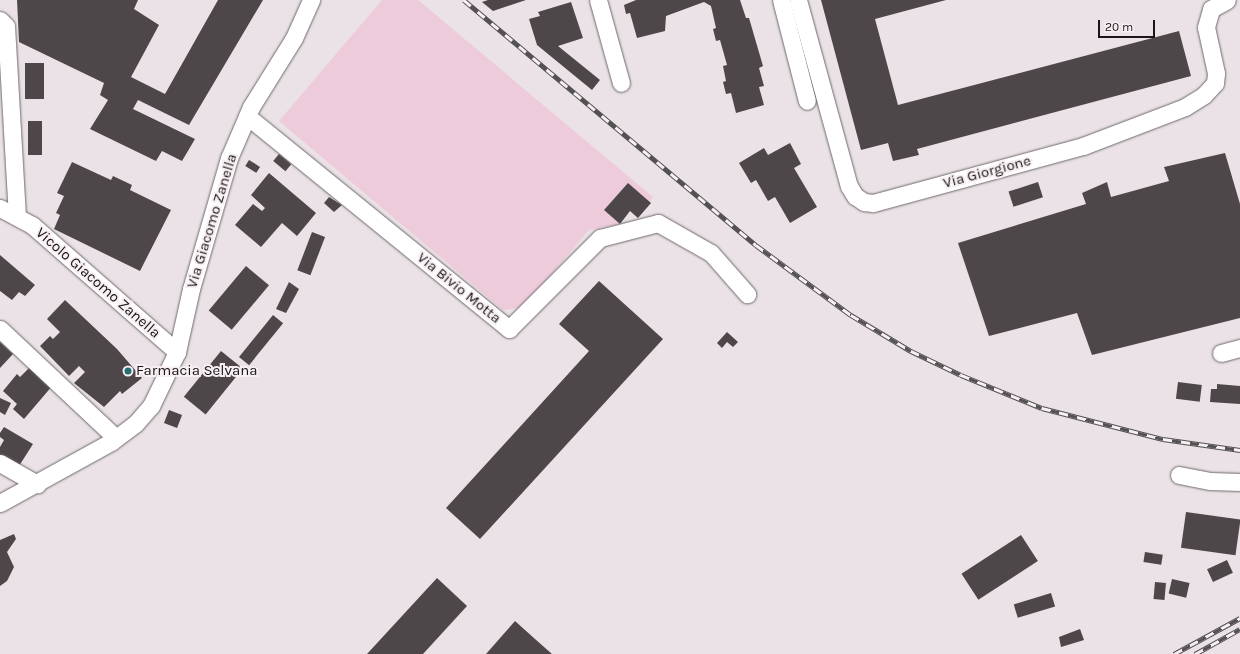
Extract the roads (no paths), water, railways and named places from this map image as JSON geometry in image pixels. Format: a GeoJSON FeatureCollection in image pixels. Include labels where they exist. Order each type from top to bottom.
{"type":"FeatureCollection","features":[{"type":"Feature","properties":{"kind":"street","name":"Via Giacomo Zanella"},"geometry":{"type":"LineString","coordinates":[[0,504],[116,438],[136,423],[151,406],[177,352],[191,289],[229,158],[247,116],[294,38],[311,0]]}},
{"type":"Feature","properties":{"kind":"street"},"geometry":{"type":"LineString","coordinates":[[598,0],[621,83]]}},
{"type":"Feature","properties":{"kind":"street"},"geometry":{"type":"LineString","coordinates":[[781,0],[807,101]]}},
{"type":"Feature","properties":{"kind":"street","name":"Via Giorgione"},"geometry":{"type":"LineString","coordinates":[[798,0],[849,186],[855,196],[864,202],[873,204],[1083,146],[1185,107],[1204,96],[1215,83],[1216,73],[1206,27],[1211,9],[1227,0]]}},
{"type":"Feature","properties":{"kind":"street"},"geometry":{"type":"LineString","coordinates":[[0,20],[6,26],[17,217]]}},
{"type":"Feature","properties":{"kind":"street","name":"Via Bivio Motta"},"geometry":{"type":"LineString","coordinates":[[247,116],[509,329],[600,238],[658,223],[711,253],[747,294]]}},
{"type":"Feature","properties":{"kind":"street","name":"Vicolo Giacomo Zanella"},"geometry":{"type":"LineString","coordinates":[[0,208],[32,225],[177,352]]}},
{"type":"Feature","properties":{"kind":"street"},"geometry":{"type":"LineString","coordinates":[[0,329],[116,438]]}},
{"type":"Feature","properties":{"kind":"street"},"geometry":{"type":"LineString","coordinates":[[1221,353],[1240,348]]}},
{"type":"Feature","properties":{"kind":"street"},"geometry":{"type":"LineString","coordinates":[[0,463],[37,484]]}},
{"type":"Feature","properties":{"kind":"street"},"geometry":{"type":"LineString","coordinates":[[1179,475],[1210,481],[1240,482]]}},
{"type":"Feature","properties":{"kind":"railway"},"geometry":{"type":"LineString","coordinates":[[464,0],[756,245],[851,315],[911,351],[961,375],[1042,408],[1163,439],[1240,450]]}},
{"type":"Feature","properties":{"kind":"railway"},"geometry":{"type":"LineString","coordinates":[[1174,654],[1240,618]]}},
{"type":"Feature","properties":{"kind":"railway"},"geometry":{"type":"LineString","coordinates":[[1195,654],[1240,629]]}},
{"type":"Feature","properties":{"kind":"place","name":"Farmacia Selvana"},"geometry":{"type":"Point","coordinates":[128,371]}}]}
